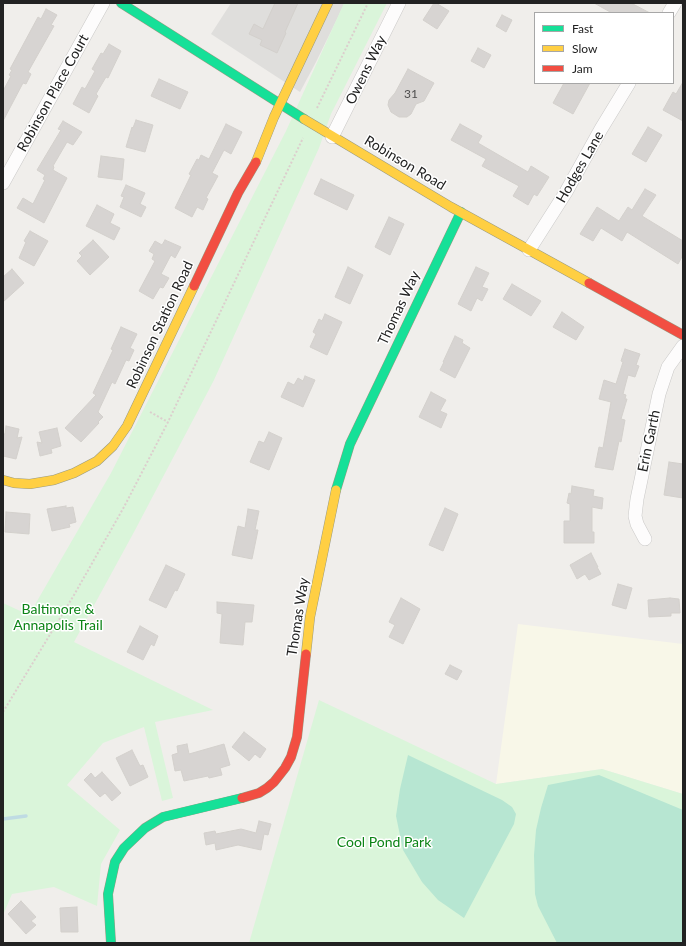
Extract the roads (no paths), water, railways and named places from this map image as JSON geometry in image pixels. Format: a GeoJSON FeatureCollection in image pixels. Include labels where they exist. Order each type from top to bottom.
{"type":"FeatureCollection","features":[{"type":"Feature","properties":{"kind":"street","name":"Robinson Place Court"},"geometry":{"type":"LineString","coordinates":[[3,183],[103,3]]}},
{"type":"Feature","properties":{"kind":"street","name":"Robinson Road"},"geometry":{"type":"LineString","coordinates":[[121,3],[310,123],[460,212],[683,335]]}},
{"type":"Feature","properties":{"kind":"street","name":"Robinson Station Road"},"geometry":{"type":"LineString","coordinates":[[3,480],[14,483],[30,484],[54,480],[74,473],[97,461],[114,446],[128,426],[238,193],[256,162],[280,104],[328,3]]}},
{"type":"Feature","properties":{"kind":"street","name":"Owens Way"},"geometry":{"type":"LineString","coordinates":[[332,136],[399,3]]}},
{"type":"Feature","properties":{"kind":"street"},"geometry":{"type":"LineString","coordinates":[[670,12],[676,3]]}},
{"type":"Feature","properties":{"kind":"street","name":"Hodges Lane"},"geometry":{"type":"LineString","coordinates":[[529,250],[566,192],[601,129],[628,84]]}},
{"type":"Feature","properties":{"kind":"street","name":"Thomas Way"},"geometry":{"type":"LineString","coordinates":[[111,943],[108,894],[115,862],[124,848],[145,828],[163,817],[241,798],[263,790],[274,782],[285,768],[291,757],[297,737],[310,617],[332,506],[341,472],[350,444],[460,212]]}},
{"type":"Feature","properties":{"kind":"street","name":"Erin Garth"},"geometry":{"type":"LineString","coordinates":[[645,539],[637,524],[635,516],[637,499],[659,394],[668,368],[683,346]]}},
{"type":"Feature","properties":{"kind":"waterway"},"geometry":{"type":"LineString","coordinates":[[3,819],[26,816]]}},
{"type":"Feature","properties":{"kind":"park label","name":"Baltimore & Annapolis Trail"},"geometry":{"type":"Point","coordinates":[58,618]}},
{"type":"Feature","properties":{"kind":"park label","name":"Cool Pond Park"},"geometry":{"type":"Point","coordinates":[384,842]}}]}
